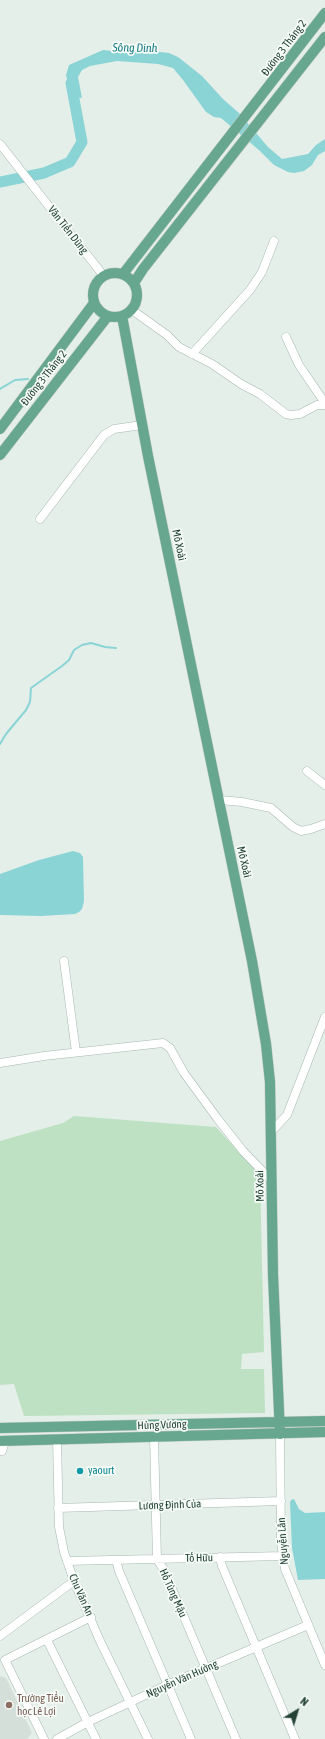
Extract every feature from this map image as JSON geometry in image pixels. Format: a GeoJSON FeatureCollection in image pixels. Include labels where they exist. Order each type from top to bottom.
{"type":"FeatureCollection","features":[{"type":"Feature","properties":{"kind":"main road","name":"Đường 3 Tháng 2"},"geometry":{"type":"LineString","coordinates":[[123,274],[262,97],[325,13]]}},
{"type":"Feature","properties":{"kind":"main road"},"geometry":{"type":"LineString","coordinates":[[134,283],[143,269],[325,37]]}},
{"type":"Feature","properties":{"kind":"main road"},"geometry":{"type":"LineString","coordinates":[[116,272],[123,274],[134,283],[138,298],[132,310],[122,316],[108,316],[98,309],[94,303],[93,288],[103,275],[116,272]]}},
{"type":"Feature","properties":{"kind":"main road","name":"Đường 3 Tháng 2"},"geometry":{"type":"LineString","coordinates":[[0,429],[94,303]]}},
{"type":"Feature","properties":{"kind":"main road","name":"Đường 3 Tháng 2"},"geometry":{"type":"LineString","coordinates":[[2,449],[108,316]]}},
{"type":"Feature","properties":{"kind":"main road","name":"Mô Xoài"},"geometry":{"type":"LineString","coordinates":[[122,316],[142,425],[252,961],[266,1044],[269,1071],[273,1275],[280,1434]]}},
{"type":"Feature","properties":{"kind":"main road","name":"Hùng Vương"},"geometry":{"type":"LineString","coordinates":[[0,1428],[325,1421]]}},
{"type":"Feature","properties":{"kind":"main road","name":"Hùng Vương"},"geometry":{"type":"LineString","coordinates":[[3,1441],[325,1432]]}},
{"type":"Feature","properties":{"kind":"street","name":"Văn Tiến Dũng"},"geometry":{"type":"LineString","coordinates":[[0,144],[103,275]]}},
{"type":"Feature","properties":{"kind":"street"},"geometry":{"type":"LineString","coordinates":[[192,354],[250,290],[262,272],[274,241]]}},
{"type":"Feature","properties":{"kind":"street"},"geometry":{"type":"LineString","coordinates":[[132,310],[167,335],[179,347],[212,364],[241,384],[260,394],[288,415],[300,414],[317,405],[325,404],[299,365],[286,337]]}},
{"type":"Feature","properties":{"kind":"street"},"geometry":{"type":"LineString","coordinates":[[40,518],[104,435],[114,429],[142,425]]}},
{"type":"Feature","properties":{"kind":"street"},"geometry":{"type":"LineString","coordinates":[[307,771],[325,785]]}},
{"type":"Feature","properties":{"kind":"street"},"geometry":{"type":"LineString","coordinates":[[220,800],[242,802],[271,808],[293,827],[301,831],[311,830],[325,824]]}},
{"type":"Feature","properties":{"kind":"street"},"geometry":{"type":"LineString","coordinates":[[64,961],[76,1052]]}},
{"type":"Feature","properties":{"kind":"street"},"geometry":{"type":"LineString","coordinates":[[271,1132],[288,1112],[325,1017]]}},
{"type":"Feature","properties":{"kind":"street"},"geometry":{"type":"LineString","coordinates":[[0,1063],[44,1056],[160,1042],[167,1045],[184,1073],[217,1118],[243,1151],[272,1181]]}},
{"type":"Feature","properties":{"kind":"street","name":"Nguyễn Lân"},"geometry":{"type":"LineString","coordinates":[[280,1434],[281,1542],[285,1569],[325,1665]]}},
{"type":"Feature","properties":{"kind":"street","name":"Hồ Tùng Mậu"},"geometry":{"type":"LineString","coordinates":[[154,1437],[157,1559],[164,1570],[236,1739]]}},
{"type":"Feature","properties":{"kind":"street","name":"Chu Văn An"},"geometry":{"type":"LineString","coordinates":[[57,1439],[60,1534],[67,1561],[74,1581],[148,1739]]}},
{"type":"Feature","properties":{"kind":"street"},"geometry":{"type":"LineString","coordinates":[[0,1451],[2,1451],[3,1441]]}},
{"type":"Feature","properties":{"kind":"street","name":"Lương Định Của"},"geometry":{"type":"LineString","coordinates":[[58,1508],[281,1501]]}},
{"type":"Feature","properties":{"kind":"street","name":"Tố Hữu"},"geometry":{"type":"LineString","coordinates":[[67,1561],[283,1556]]}},
{"type":"Feature","properties":{"kind":"street"},"geometry":{"type":"LineString","coordinates":[[220,1557],[222,1566],[295,1739]]}},
{"type":"Feature","properties":{"kind":"street"},"geometry":{"type":"LineString","coordinates":[[116,1560],[119,1571],[191,1739]]}},
{"type":"Feature","properties":{"kind":"street"},"geometry":{"type":"LineString","coordinates":[[0,1636],[74,1581]]}},
{"type":"Feature","properties":{"kind":"street"},"geometry":{"type":"LineString","coordinates":[[44,1739],[5,1660],[91,1617]]}},
{"type":"Feature","properties":{"kind":"street","name":"Nguyễn Văn Hưởng"},"geometry":{"type":"LineString","coordinates":[[57,1739],[88,1722],[167,1685],[308,1624]]}},
{"type":"Feature","properties":{"kind":"street"},"geometry":{"type":"LineString","coordinates":[[47,1640],[96,1739]]}},
{"type":"Feature","properties":{"kind":"shaded area","name":"Trường Tiểu học Lê Lợi"},"geometry":{"type":"Polygon","coordinates":[[[0,1676],[6,1678],[32,1733],[27,1739],[0,1739],[0,1676]]]}},
{"type":"Feature","properties":{"kind":"green space"},"geometry":{"type":"Polygon","coordinates":[[[74,1116],[216,1127],[260,1175],[264,1352],[242,1354],[241,1369],[264,1369],[265,1413],[24,1416],[14,1384],[0,1385],[0,1141],[63,1123],[74,1116]]]}},
{"type":"Feature","properties":{"kind":"water"},"geometry":{"type":"Polygon","coordinates":[[[103,50],[122,52],[152,51],[169,53],[178,57],[202,76],[223,99],[239,113],[268,147],[282,159],[308,154],[316,145],[325,139],[325,151],[318,155],[312,165],[304,171],[294,173],[288,172],[274,165],[221,118],[214,117],[206,112],[173,68],[158,64],[117,61],[90,66],[82,70],[78,77],[82,98],[71,96],[66,75],[69,65],[103,50]]]}},
{"type":"Feature","properties":{"kind":"water"},"geometry":{"type":"Polygon","coordinates":[[[73,851],[80,853],[83,857],[84,901],[82,909],[79,912],[75,914],[41,916],[0,915],[0,874],[39,860],[73,851]]]}},
{"type":"Feature","properties":{"kind":"water"},"geometry":{"type":"Polygon","coordinates":[[[294,1499],[299,1509],[305,1513],[325,1512],[325,1579],[298,1580],[292,1548],[290,1503],[291,1500],[294,1499]]]}},
{"type":"Feature","properties":{"kind":"waterway","name":"Sông Dinh"},"geometry":{"type":"LineString","coordinates":[[0,182],[44,173],[70,162],[82,142],[71,83]]}},
{"type":"Feature","properties":{"kind":"waterway"},"geometry":{"type":"LineString","coordinates":[[0,389],[15,380],[28,379]]}},
{"type":"Feature","properties":{"kind":"waterway"},"geometry":{"type":"LineString","coordinates":[[0,744],[6,734],[26,710],[30,702],[31,688],[69,660],[74,650],[82,645],[91,643],[116,648]]}},
{"type":"Feature","properties":{"kind":"place","name":"yaourt"},"geometry":{"type":"Point","coordinates":[80,1471]}},
{"type":"Feature","properties":{"kind":"place","name":"Trường Tiểu học Lê Lợi"},"geometry":{"type":"Point","coordinates":[9,1705]}}]}
